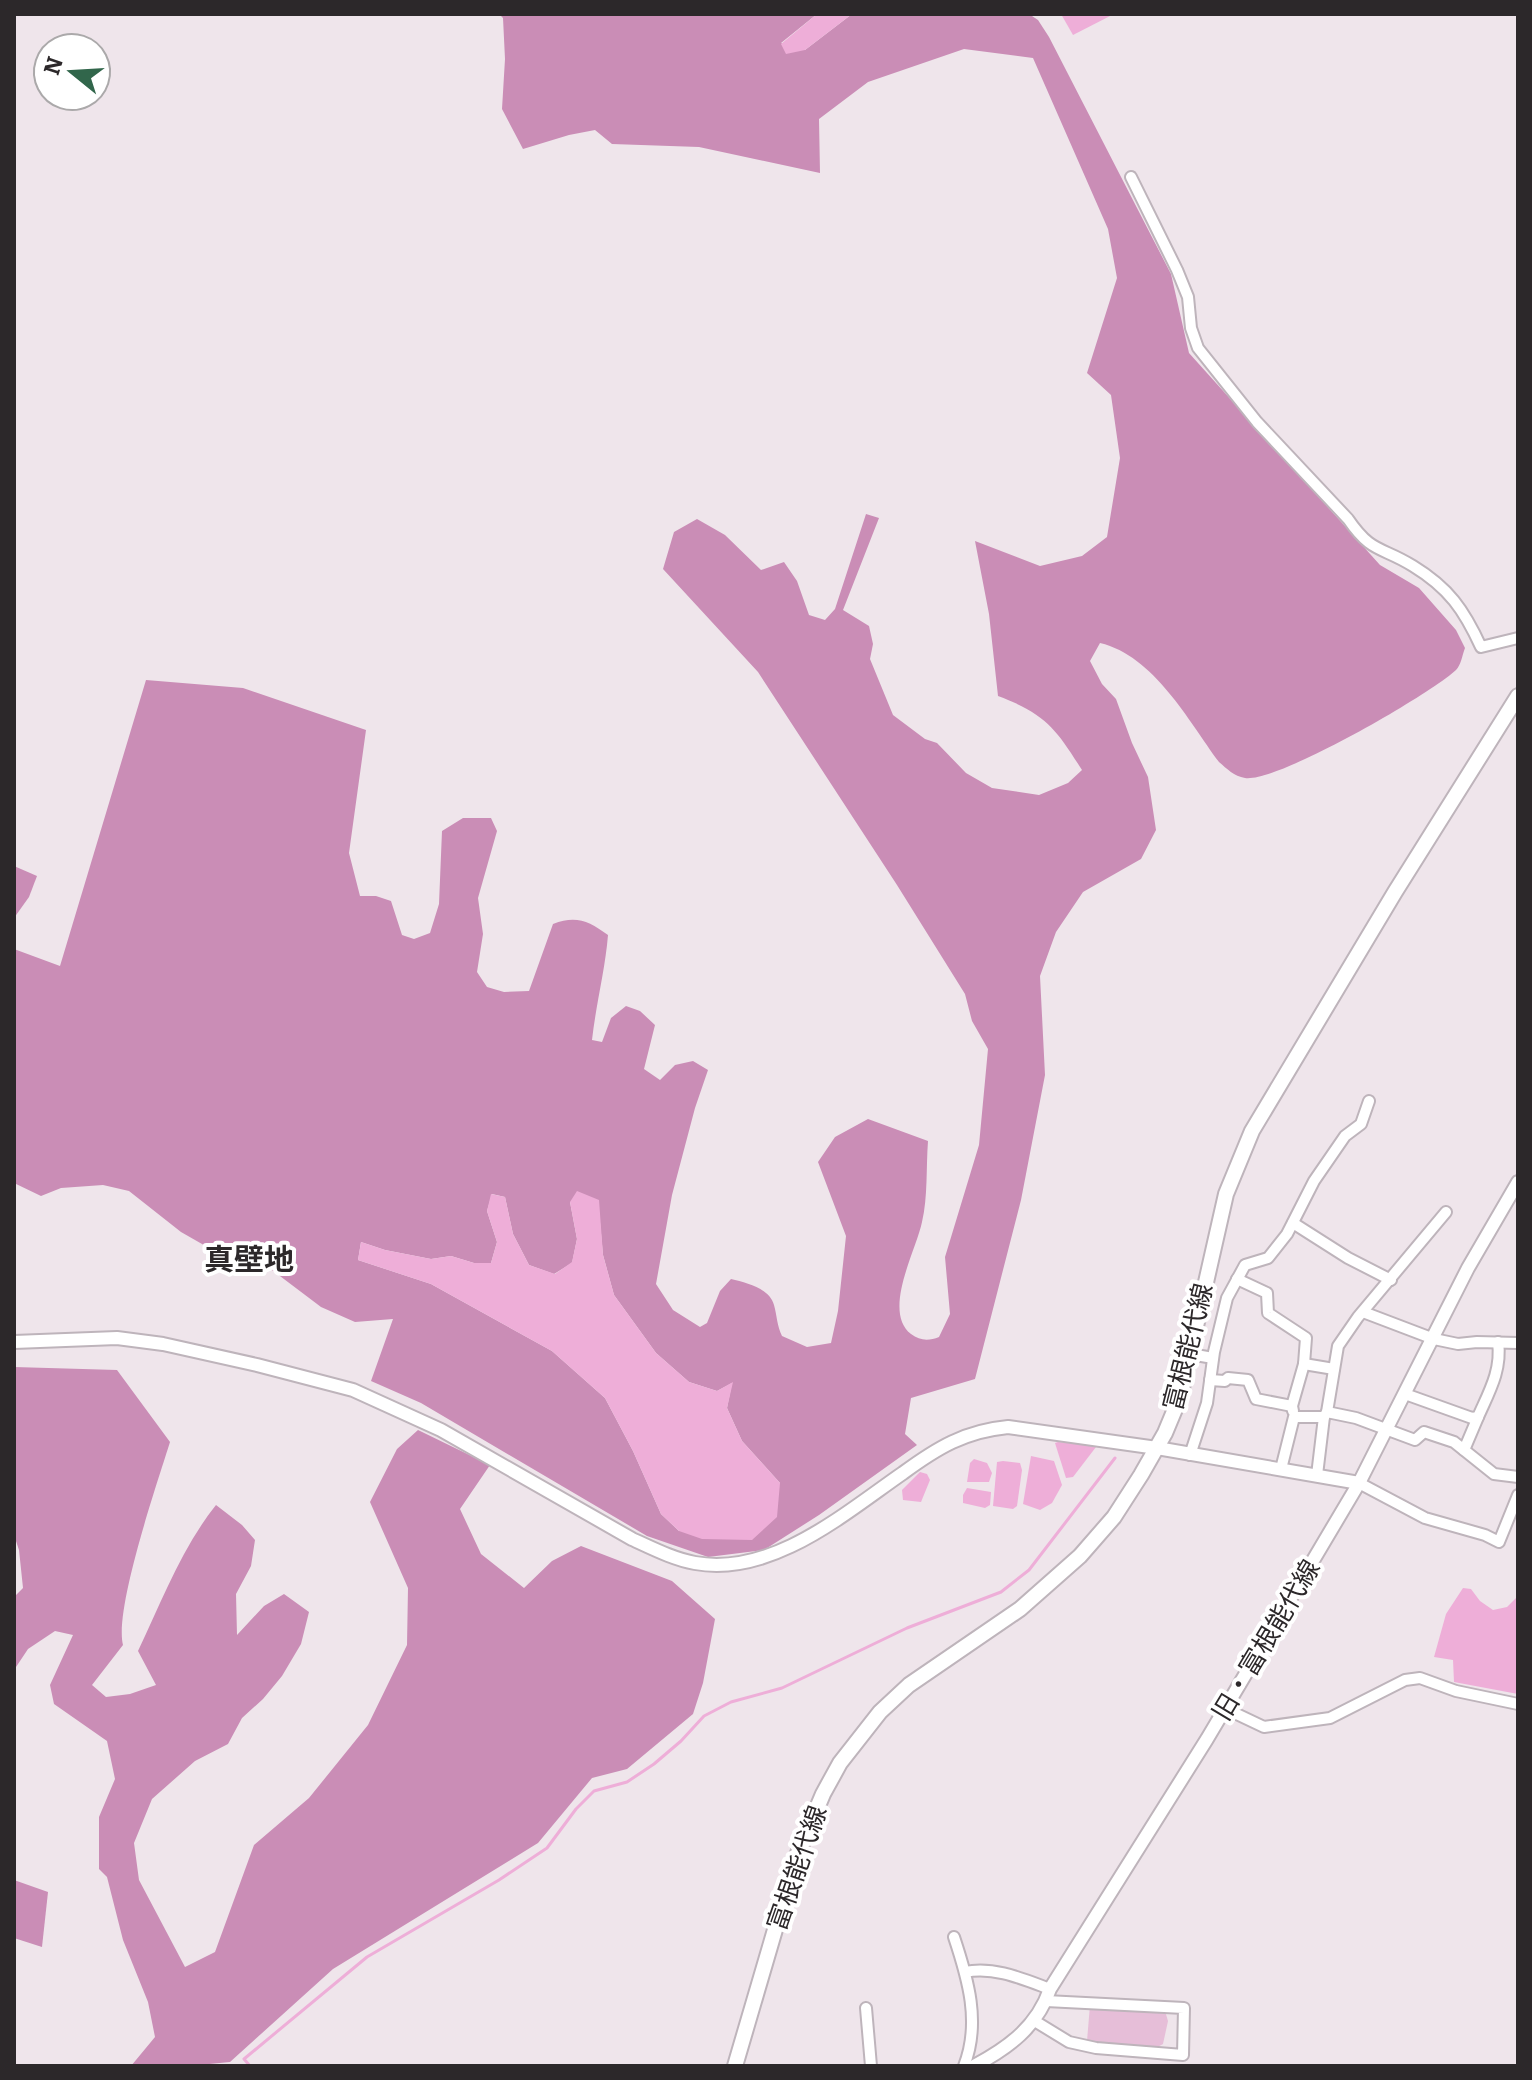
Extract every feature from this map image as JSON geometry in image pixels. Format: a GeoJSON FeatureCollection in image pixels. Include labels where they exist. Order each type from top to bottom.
{"type":"FeatureCollection","features":[{"type":"Feature","properties":{"kind":"main road","name":"富根能代線"},"geometry":{"type":"LineString","coordinates":[[735,2066],[796,1858],[840,1763],[880,1712],[909,1685],[1020,1609],[1080,1556],[1114,1517],[1157,1448],[1180,1397],[1226,1194],[1252,1131],[1395,892],[1518,696]]}},
{"type":"Feature","properties":{"kind":"street"},"geometry":{"type":"LineString","coordinates":[[1131,177],[1188,297],[1191,328],[1198,348],[1257,422],[1348,519],[1359,536],[1374,549],[1412,565],[1446,590],[1466,613],[1481,647],[1518,638]]}},
{"type":"Feature","properties":{"kind":"street"},"geometry":{"type":"LineString","coordinates":[[1190,1455],[1207,1403],[1213,1358],[1227,1298],[1245,1265],[1268,1258],[1293,1223],[1314,1181],[1345,1136],[1361,1124],[1369,1101]]}},
{"type":"Feature","properties":{"kind":"street","name":"旧・富根能代線"},"geometry":{"type":"LineString","coordinates":[[974,2066],[1019,2038],[1033,2020],[1359,1483],[1468,1268],[1518,1182]]}},
{"type":"Feature","properties":{"kind":"street"},"geometry":{"type":"LineString","coordinates":[[1317,1475],[1338,1346],[1446,1212]]}},
{"type":"Feature","properties":{"kind":"street"},"geometry":{"type":"LineString","coordinates":[[1293,1223],[1348,1258],[1391,1280]]}},
{"type":"Feature","properties":{"kind":"street"},"geometry":{"type":"LineString","coordinates":[[1237,1279],[1267,1293],[1268,1313],[1306,1338],[1304,1364],[1281,1469]]}},
{"type":"Feature","properties":{"kind":"street"},"geometry":{"type":"LineString","coordinates":[[1363,1312],[1434,1339],[1458,1344],[1518,1343]]}},
{"type":"Feature","properties":{"kind":"street"},"geometry":{"type":"LineString","coordinates":[[14,1342],[117,1338],[163,1344],[353,1390],[454,1437],[632,1539],[664,1554],[697,1563],[736,1563],[797,1543],[942,1445],[985,1429],[1008,1427],[1157,1448],[1359,1483],[1425,1518],[1499,1542],[1518,1495]]}},
{"type":"Feature","properties":{"kind":"street"},"geometry":{"type":"LineString","coordinates":[[1464,1450],[1494,1382],[1500,1357],[1498,1342]]}},
{"type":"Feature","properties":{"kind":"street"},"geometry":{"type":"LineString","coordinates":[[1190,1354],[1213,1358]]}},
{"type":"Feature","properties":{"kind":"street"},"geometry":{"type":"LineString","coordinates":[[1304,1364],[1334,1369]]}},
{"type":"Feature","properties":{"kind":"street"},"geometry":{"type":"LineString","coordinates":[[1210,1380],[1248,1380],[1256,1399],[1293,1412],[1356,1418],[1415,1440],[1424,1432],[1454,1442],[1494,1474],[1518,1477]]}},
{"type":"Feature","properties":{"kind":"street"},"geometry":{"type":"LineString","coordinates":[[1405,1394],[1472,1418],[1478,1417]]}},
{"type":"Feature","properties":{"kind":"street"},"geometry":{"type":"LineString","coordinates":[[1224,1708],[1264,1727],[1330,1718],[1405,1680],[1420,1678],[1456,1691],[1518,1704]]}},
{"type":"Feature","properties":{"kind":"street"},"geometry":{"type":"LineString","coordinates":[[954,1937],[965,1972],[973,2031],[964,2066]]}},
{"type":"Feature","properties":{"kind":"street"},"geometry":{"type":"LineString","coordinates":[[965,1972],[977,1969],[1001,1972],[1048,1995],[1184,2008],[1183,2055],[1096,2048],[1069,2042],[1033,2020]]}},
{"type":"Feature","properties":{"kind":"street"},"geometry":{"type":"LineString","coordinates":[[866,2008],[871,2066]]}},
{"type":"Feature","properties":{"kind":"shaded area"},"geometry":{"type":"Polygon","coordinates":[[[499,14],[817,14],[781,43],[805,50],[852,14],[1029,14],[1038,20],[1049,37],[1171,274],[1189,353],[1380,565],[1419,588],[1456,630],[1465,648],[1456,670],[1386,716],[1288,767],[1245,778],[1219,762],[1182,709],[1153,675],[1119,650],[1100,643],[1090,661],[1102,684],[1116,699],[1148,777],[1156,830],[1141,859],[1083,892],[1056,932],[1040,976],[1045,1075],[1021,1200],[975,1379],[911,1398],[905,1434],[917,1445],[764,1550],[708,1557],[647,1536],[421,1403],[371,1381],[393,1319],[355,1322],[321,1307],[272,1270],[216,1252],[181,1232],[129,1191],[103,1185],[61,1188],[41,1196],[14,1183],[14,949],[60,966],[146,680],[243,688],[366,730],[349,853],[360,896],[376,896],[391,901],[402,935],[414,939],[430,933],[439,904],[442,831],[463,818],[491,818],[497,831],[478,898],[483,934],[477,972],[487,987],[504,992],[529,991],[553,924],[569,920],[588,923],[608,935],[592,1040],[602,1042],[611,1018],[626,1006],[640,1011],[655,1025],[644,1069],[660,1080],[675,1065],[693,1061],[708,1070],[672,1195],[656,1284],[673,1310],[700,1327],[707,1323],[720,1291],[731,1279],[757,1287],[767,1294],[774,1305],[782,1336],[807,1347],[831,1343],[838,1311],[846,1236],[818,1162],[835,1137],[868,1119],[928,1141],[924,1212],[900,1296],[903,1324],[914,1336],[932,1339],[939,1337],[950,1314],[945,1257],[979,1145],[988,1049],[972,1021],[965,994],[758,672],[663,569],[674,532],[697,519],[725,535],[761,570],[784,562],[797,581],[809,615],[825,620],[835,609],[866,514],[879,518],[843,610],[869,626],[873,644],[870,659],[893,715],[925,739],[937,743],[966,773],[992,788],[1039,795],[1068,783],[1082,770],[1057,733],[1028,709],[998,696],[989,614],[975,541],[1040,566],[1082,556],[1107,537],[1120,458],[1111,395],[1087,373],[1117,278],[1108,229],[1033,58],[964,49],[868,82],[819,119],[820,173],[699,147],[612,144],[595,130],[523,149],[502,109],[505,59],[503,18],[499,14]],[[492,1194],[487,1211],[497,1242],[491,1263],[474,1263],[451,1256],[431,1259],[361,1242],[358,1260],[431,1284],[552,1351],[605,1398],[661,1514],[679,1531],[780,1483],[742,1441],[727,1408],[732,1383],[717,1391],[689,1382],[656,1353],[614,1295],[603,1255],[598,1200],[570,1202],[577,1239],[572,1263],[554,1274],[529,1265],[513,1234],[505,1197],[492,1194]]]}},
{"type":"Feature","properties":{"kind":"shaded area"},"geometry":{"type":"Polygon","coordinates":[[[817,14],[852,14],[805,50],[786,54],[781,44],[817,14]]]}},
{"type":"Feature","properties":{"kind":"shaded area"},"geometry":{"type":"Polygon","coordinates":[[[1061,14],[1114,14],[1073,35],[1061,14]]]}},
{"type":"Feature","properties":{"kind":"shaded area"},"geometry":{"type":"Polygon","coordinates":[[[14,866],[37,876],[29,897],[14,918],[14,866]]]}},
{"type":"Feature","properties":{"kind":"shaded area"},"geometry":{"type":"Polygon","coordinates":[[[577,1191],[599,1200],[603,1255],[614,1295],[656,1353],[689,1382],[717,1391],[733,1382],[727,1408],[742,1441],[780,1483],[777,1517],[752,1540],[702,1539],[679,1531],[661,1514],[605,1398],[552,1351],[431,1284],[358,1260],[361,1242],[431,1259],[451,1256],[474,1263],[491,1263],[497,1242],[487,1211],[491,1194],[505,1197],[513,1234],[529,1265],[555,1274],[572,1262],[577,1239],[570,1202],[577,1191]]]}},
{"type":"Feature","properties":{"kind":"shaded area"},"geometry":{"type":"Polygon","coordinates":[[[14,1367],[117,1370],[170,1442],[130,1576],[122,1628],[123,1645],[92,1685],[106,1697],[130,1694],[156,1685],[138,1651],[182,1557],[216,1505],[242,1525],[255,1540],[251,1566],[236,1594],[237,1635],[264,1606],[284,1594],[309,1612],[301,1644],[282,1676],[242,1718],[228,1744],[195,1761],[152,1799],[134,1843],[139,1880],[185,1967],[215,1952],[254,1845],[309,1798],[368,1725],[407,1645],[408,1588],[370,1502],[397,1449],[418,1430],[490,1465],[460,1509],[481,1554],[524,1588],[552,1561],[581,1546],[672,1581],[715,1619],[703,1683],[693,1714],[627,1769],[592,1778],[538,1843],[333,1969],[230,2062],[131,2066],[155,2037],[148,2002],[123,1940],[107,1877],[99,1869],[99,1817],[115,1779],[107,1741],[54,1704],[50,1685],[73,1635],[55,1631],[28,1649],[14,1670],[14,1597],[23,1588],[19,1550],[14,1535],[14,1367]]]}},
{"type":"Feature","properties":{"kind":"shaded area"},"geometry":{"type":"Polygon","coordinates":[[[1055,1443],[1096,1447],[1073,1477],[1066,1478],[1055,1443]]]}},
{"type":"Feature","properties":{"kind":"shaded area"},"geometry":{"type":"Polygon","coordinates":[[[1031,1456],[1054,1461],[1062,1485],[1052,1503],[1040,1510],[1023,1504],[1031,1456]]]}},
{"type":"Feature","properties":{"kind":"shaded area"},"geometry":{"type":"Polygon","coordinates":[[[974,1459],[987,1463],[992,1473],[989,1482],[967,1482],[970,1463],[974,1459]]]}},
{"type":"Feature","properties":{"kind":"shaded area"},"geometry":{"type":"Polygon","coordinates":[[[997,1462],[1020,1463],[1022,1470],[1017,1506],[1013,1509],[993,1506],[997,1462]]]}},
{"type":"Feature","properties":{"kind":"shaded area"},"geometry":{"type":"Polygon","coordinates":[[[920,1472],[927,1474],[930,1480],[921,1502],[903,1500],[902,1490],[920,1472]]]}},
{"type":"Feature","properties":{"kind":"shaded area"},"geometry":{"type":"Polygon","coordinates":[[[967,1488],[991,1492],[990,1505],[985,1508],[963,1503],[967,1488]]]}},
{"type":"Feature","properties":{"kind":"shaded area"},"geometry":{"type":"Polygon","coordinates":[[[1463,1588],[1471,1589],[1480,1601],[1493,1610],[1507,1607],[1518,1596],[1518,1694],[1454,1682],[1453,1660],[1434,1657],[1446,1614],[1463,1588]]]}},
{"type":"Feature","properties":{"kind":"shaded area"},"geometry":{"type":"Polygon","coordinates":[[[14,1880],[48,1892],[42,1947],[14,1938],[14,1880]]]}},
{"type":"Feature","properties":{"kind":"shaded area"},"geometry":{"type":"Polygon","coordinates":[[[1090,2005],[1165,2011],[1168,2021],[1163,2044],[1148,2052],[1087,2041],[1090,2005]]]}},
{"type":"Feature","properties":{"kind":"waterway"},"geometry":{"type":"LineString","coordinates":[[250,2066],[244,2059],[367,1957],[499,1880],[547,1848],[576,1809],[594,1791],[627,1782],[654,1764],[704,1716],[731,1702],[782,1688],[907,1628],[1001,1592],[1029,1570],[1115,1458]]}},
{"type":"Feature","properties":{"kind":"district","name":"真壁地"},"geometry":{"type":"Point","coordinates":[249,1260]}}]}
